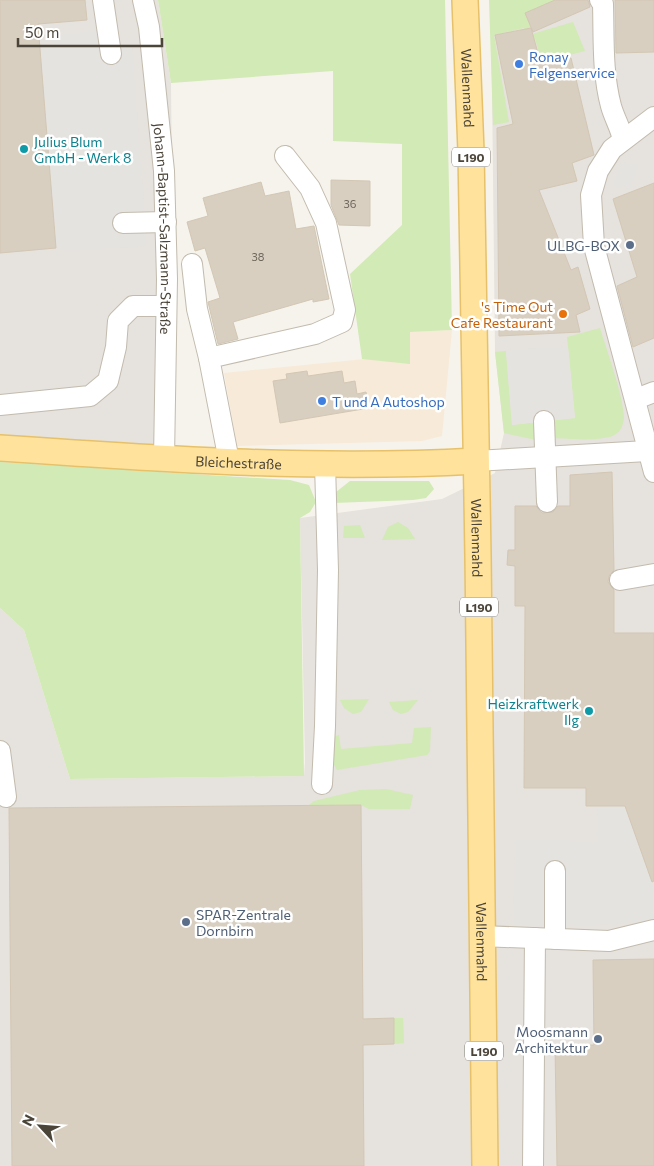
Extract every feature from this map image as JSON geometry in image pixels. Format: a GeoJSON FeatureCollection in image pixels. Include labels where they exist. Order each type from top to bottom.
{"type":"FeatureCollection","features":[{"type":"Feature","properties":{"kind":"main road","name":"Wallenmahd"},"geometry":{"type":"LineString","coordinates":[[465,0],[471,151],[485,1166]]}},
{"type":"Feature","properties":{"kind":"main road","name":"Bleichestraße"},"geometry":{"type":"LineString","coordinates":[[0,448],[228,462],[325,464],[476,461]]}},
{"type":"Feature","properties":{"kind":"street"},"geometry":{"type":"LineString","coordinates":[[103,0],[111,54]]}},
{"type":"Feature","properties":{"kind":"street","name":"Johann-Baptist-Salzmann-Straße"},"geometry":{"type":"LineString","coordinates":[[143,0],[149,27],[164,171],[166,222],[164,459]]}},
{"type":"Feature","properties":{"kind":"street"},"geometry":{"type":"LineString","coordinates":[[600,0],[603,4],[604,59],[611,107],[620,125],[623,139]]}},
{"type":"Feature","properties":{"kind":"street"},"geometry":{"type":"LineString","coordinates":[[654,117],[612,149],[598,171],[591,195],[594,246],[645,396],[649,443],[654,472]]}},
{"type":"Feature","properties":{"kind":"street"},"geometry":{"type":"LineString","coordinates":[[209,358],[314,334],[342,322],[346,310],[326,223],[310,188],[285,156]]}},
{"type":"Feature","properties":{"kind":"street"},"geometry":{"type":"LineString","coordinates":[[123,223],[166,222]]}},
{"type":"Feature","properties":{"kind":"street"},"geometry":{"type":"LineString","coordinates":[[192,264],[198,309],[228,462]]}},
{"type":"Feature","properties":{"kind":"street"},"geometry":{"type":"LineString","coordinates":[[0,405],[90,396],[108,381],[116,348],[118,321],[133,306],[166,306]]}},
{"type":"Feature","properties":{"kind":"street"},"geometry":{"type":"LineString","coordinates":[[544,421],[547,502]]}},
{"type":"Feature","properties":{"kind":"street"},"geometry":{"type":"LineString","coordinates":[[476,461],[546,457],[649,443]]}},
{"type":"Feature","properties":{"kind":"street"},"geometry":{"type":"LineString","coordinates":[[322,784],[328,570],[325,464]]}},
{"type":"Feature","properties":{"kind":"street"},"geometry":{"type":"LineString","coordinates":[[620,580],[654,574]]}},
{"type":"Feature","properties":{"kind":"street"},"geometry":{"type":"LineString","coordinates":[[0,751],[6,797]]}},
{"type":"Feature","properties":{"kind":"street"},"geometry":{"type":"LineString","coordinates":[[533,1166],[545,939],[555,871]]}},
{"type":"Feature","properties":{"kind":"street"},"geometry":{"type":"LineString","coordinates":[[481,936],[609,941],[654,930]]}},
{"type":"Feature","properties":{"kind":"shaded area"},"geometry":{"type":"Polygon","coordinates":[[[0,0],[158,0],[171,83],[175,473],[0,462],[0,0]]]}},
{"type":"Feature","properties":{"kind":"shaded area"},"geometry":{"type":"Polygon","coordinates":[[[491,0],[654,0],[654,1166],[0,1166],[0,608],[24,630],[70,779],[304,776],[300,518],[442,499],[495,473],[504,433],[495,352],[491,0]]]}},
{"type":"Feature","properties":{"kind":"shaded area"},"geometry":{"type":"Polygon","coordinates":[[[102,29],[104,50],[132,45],[147,246],[68,251],[56,248],[39,50],[52,49],[51,37],[102,29]]]}},
{"type":"Feature","properties":{"kind":"shaded area"},"geometry":{"type":"Polygon","coordinates":[[[621,162],[638,165],[630,189],[612,186],[621,162]]]}},
{"type":"Feature","properties":{"kind":"shaded area"},"geometry":{"type":"Polygon","coordinates":[[[452,330],[442,436],[422,441],[237,446],[224,373],[365,359],[410,363],[410,332],[452,330]]]}},
{"type":"Feature","properties":{"kind":"shaded area"},"geometry":{"type":"Polygon","coordinates":[[[568,346],[575,418],[512,425],[506,351],[568,346]]]}},
{"type":"Feature","properties":{"kind":"shaded area"},"geometry":{"type":"Polygon","coordinates":[[[624,806],[654,820],[654,921],[562,927],[513,926],[515,839],[597,841],[598,807],[624,806]]]}},
{"type":"Feature","properties":{"kind":"green space"},"geometry":{"type":"Polygon","coordinates":[[[158,0],[445,0],[452,330],[410,332],[410,364],[362,359],[350,274],[402,225],[402,144],[333,141],[333,71],[171,83],[158,0]]]}},
{"type":"Feature","properties":{"kind":"green space"},"geometry":{"type":"Polygon","coordinates":[[[489,0],[562,0],[528,15],[532,34],[573,22],[585,51],[542,62],[535,39],[527,40],[524,28],[494,35],[509,122],[493,125],[489,0]]]}},
{"type":"Feature","properties":{"kind":"green space"},"geometry":{"type":"Polygon","coordinates":[[[600,328],[621,397],[624,417],[622,427],[611,437],[586,439],[555,438],[554,420],[575,418],[567,337],[600,328]]]}},
{"type":"Feature","properties":{"kind":"green space"},"geometry":{"type":"Polygon","coordinates":[[[506,351],[512,425],[535,422],[536,440],[504,433],[495,352],[506,351]]]}},
{"type":"Feature","properties":{"kind":"green space"},"geometry":{"type":"Polygon","coordinates":[[[0,462],[290,480],[309,485],[316,502],[310,512],[300,518],[304,776],[70,779],[24,630],[0,608],[0,462]]]}},
{"type":"Feature","properties":{"kind":"green space"},"geometry":{"type":"Polygon","coordinates":[[[350,481],[429,481],[434,489],[426,498],[413,500],[333,503],[336,492],[350,481]]]}},
{"type":"Feature","properties":{"kind":"green space"},"geometry":{"type":"Polygon","coordinates":[[[398,522],[408,528],[415,539],[382,540],[388,527],[398,522]]]}},
{"type":"Feature","properties":{"kind":"green space"},"geometry":{"type":"Polygon","coordinates":[[[360,525],[365,538],[343,538],[344,526],[360,525]]]}},
{"type":"Feature","properties":{"kind":"green space"},"geometry":{"type":"Polygon","coordinates":[[[369,699],[361,712],[353,714],[344,708],[340,700],[369,699]]]}},
{"type":"Feature","properties":{"kind":"green space"},"geometry":{"type":"Polygon","coordinates":[[[418,700],[408,712],[401,714],[393,710],[389,702],[418,700]]]}},
{"type":"Feature","properties":{"kind":"green space"},"geometry":{"type":"Polygon","coordinates":[[[431,727],[430,751],[427,755],[337,770],[333,763],[333,737],[339,735],[341,749],[412,743],[414,728],[431,727]]]}},
{"type":"Feature","properties":{"kind":"green space"},"geometry":{"type":"Polygon","coordinates":[[[386,789],[413,795],[410,809],[369,809],[361,805],[309,805],[314,801],[360,790],[386,789]]]}},
{"type":"Feature","properties":{"kind":"green space"},"geometry":{"type":"Polygon","coordinates":[[[394,1018],[403,1018],[404,1043],[394,1044],[394,1018]]]}},
{"type":"Feature","properties":{"kind":"building","name":"Julius Blum GmbH - Werk 8"},"geometry":{"type":"Polygon","coordinates":[[[0,0],[85,0],[87,20],[38,24],[56,248],[0,253],[0,0]]]}},
{"type":"Feature","properties":{"kind":"building"},"geometry":{"type":"Polygon","coordinates":[[[555,0],[588,0],[590,7],[533,32],[525,13],[555,0]]]}},
{"type":"Feature","properties":{"kind":"building"},"geometry":{"type":"Polygon","coordinates":[[[615,0],[654,0],[654,52],[616,53],[615,0]]]}},
{"type":"Feature","properties":{"kind":"building"},"geometry":{"type":"Polygon","coordinates":[[[531,28],[541,64],[571,58],[594,155],[572,163],[577,181],[539,190],[571,270],[578,267],[590,309],[576,315],[580,332],[499,336],[497,128],[513,124],[495,35],[531,28]]]}},
{"type":"Feature","properties":{"kind":"building"},"geometry":{"type":"Polygon","coordinates":[[[331,180],[370,181],[370,226],[339,225],[331,205],[331,180]]]}},
{"type":"Feature","properties":{"kind":"building"},"geometry":{"type":"Polygon","coordinates":[[[261,182],[265,196],[289,191],[296,229],[314,226],[329,299],[313,302],[313,299],[233,322],[238,339],[218,344],[208,302],[220,298],[205,248],[195,251],[187,222],[208,216],[203,198],[261,182]]]}},
{"type":"Feature","properties":{"kind":"building"},"geometry":{"type":"Polygon","coordinates":[[[654,183],[654,338],[633,347],[617,286],[637,277],[613,199],[654,183]]]}},
{"type":"Feature","properties":{"kind":"building","name":"T und A Autoshop"},"geometry":{"type":"Polygon","coordinates":[[[307,371],[308,376],[342,371],[344,383],[355,381],[357,394],[366,392],[369,408],[280,423],[273,381],[287,379],[286,374],[307,371]]]}},
{"type":"Feature","properties":{"kind":"building"},"geometry":{"type":"Polygon","coordinates":[[[612,472],[614,570],[609,576],[608,582],[614,590],[614,633],[654,633],[654,881],[652,882],[625,806],[586,806],[586,788],[524,788],[525,606],[515,606],[515,566],[507,565],[508,550],[515,550],[515,506],[536,506],[542,513],[553,512],[558,506],[570,506],[570,475],[612,472]]]}},
{"type":"Feature","properties":{"kind":"building","name":"SPAR-Zentrale Dornbirn"},"geometry":{"type":"Polygon","coordinates":[[[361,805],[363,1019],[394,1018],[394,1044],[363,1045],[364,1166],[12,1166],[9,808],[361,805]]]}},
{"type":"Feature","properties":{"kind":"building"},"geometry":{"type":"Polygon","coordinates":[[[654,959],[654,1166],[557,1166],[555,1046],[594,1045],[593,960],[654,959]]]}},
{"type":"Feature","properties":{"kind":"place","name":"Ronay Felgenservice"},"geometry":{"type":"Point","coordinates":[519,64]}},
{"type":"Feature","properties":{"kind":"place","name":"Julius Blum GmbH - Werk 8"},"geometry":{"type":"Point","coordinates":[24,149]}},
{"type":"Feature","properties":{"kind":"place","name":"ULBG-BOX"},"geometry":{"type":"Point","coordinates":[630,245]}},
{"type":"Feature","properties":{"kind":"place","name":"'s Time Out Cafe Restaurant"},"geometry":{"type":"Point","coordinates":[563,314]}},
{"type":"Feature","properties":{"kind":"place","name":"T und A Autoshop"},"geometry":{"type":"Point","coordinates":[322,401]}},
{"type":"Feature","properties":{"kind":"place","name":"Heizkraftwerk Ilg"},"geometry":{"type":"Point","coordinates":[589,711]}},
{"type":"Feature","properties":{"kind":"place","name":"SPAR-Zentrale Dornbirn"},"geometry":{"type":"Point","coordinates":[186,922]}},
{"type":"Feature","properties":{"kind":"place","name":"Moosmann Architektur"},"geometry":{"type":"Point","coordinates":[598,1039]}}]}
